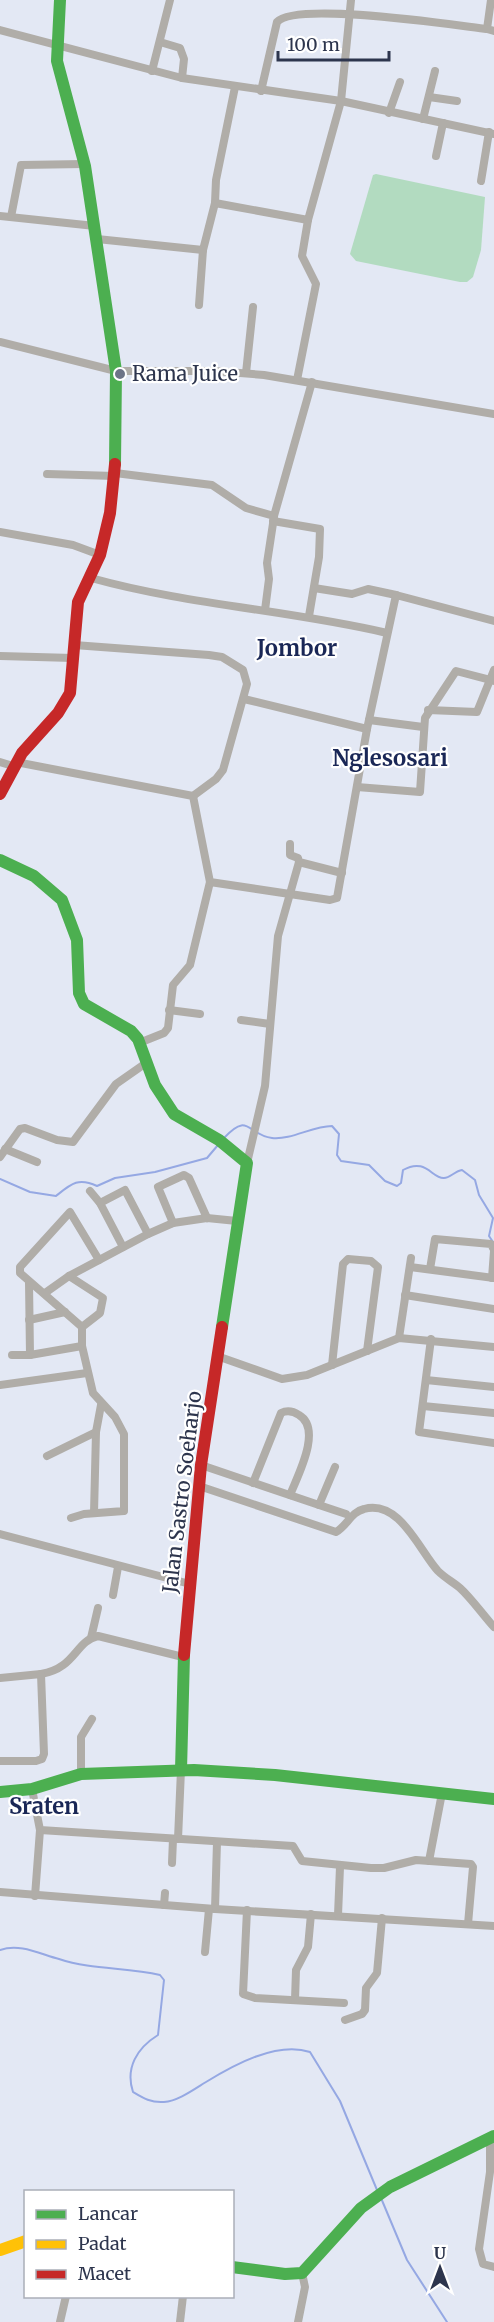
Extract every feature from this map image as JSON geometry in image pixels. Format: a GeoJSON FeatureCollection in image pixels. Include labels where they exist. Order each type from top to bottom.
{"type":"FeatureCollection","features":[{"type":"Feature","properties":{"kind":"street"},"geometry":{"type":"LineString","coordinates":[[0,794],[15,764],[31,741],[56,720],[65,707],[70,693],[78,602],[100,555],[111,513],[115,475],[116,371],[84,164],[65,98],[56,44],[60,0]]}},
{"type":"Feature","properties":{"kind":"street"},"geometry":{"type":"LineString","coordinates":[[152,71],[170,0]]}},
{"type":"Feature","properties":{"kind":"street"},"geometry":{"type":"LineString","coordinates":[[297,380],[316,284],[302,256],[308,220],[340,101],[351,0]]}},
{"type":"Feature","properties":{"kind":"street"},"geometry":{"type":"LineString","coordinates":[[261,90],[278,19],[292,15],[350,14],[490,30],[491,0]]}},
{"type":"Feature","properties":{"kind":"street"},"geometry":{"type":"LineString","coordinates":[[0,30],[182,78],[340,101],[492,133],[481,181]]}},
{"type":"Feature","properties":{"kind":"street"},"geometry":{"type":"LineString","coordinates":[[160,42],[180,48],[184,59],[182,78]]}},
{"type":"Feature","properties":{"kind":"street"},"geometry":{"type":"LineString","coordinates":[[423,119],[435,71]]}},
{"type":"Feature","properties":{"kind":"street"},"geometry":{"type":"LineString","coordinates":[[390,113],[400,82]]}},
{"type":"Feature","properties":{"kind":"street"},"geometry":{"type":"LineString","coordinates":[[199,305],[203,250],[215,203],[216,180],[235,87]]}},
{"type":"Feature","properties":{"kind":"street"},"geometry":{"type":"LineString","coordinates":[[429,97],[457,100]]}},
{"type":"Feature","properties":{"kind":"street"},"geometry":{"type":"LineString","coordinates":[[436,156],[443,123]]}},
{"type":"Feature","properties":{"kind":"street"},"geometry":{"type":"LineString","coordinates":[[12,217],[21,165],[84,164]]}},
{"type":"Feature","properties":{"kind":"street"},"geometry":{"type":"LineString","coordinates":[[215,203],[308,220]]}},
{"type":"Feature","properties":{"kind":"street"},"geometry":{"type":"LineString","coordinates":[[0,216],[94,226]]}},
{"type":"Feature","properties":{"kind":"street"},"geometry":{"type":"LineString","coordinates":[[97,239],[203,250]]}},
{"type":"Feature","properties":{"kind":"street"},"geometry":{"type":"LineString","coordinates":[[246,373],[254,307]]}},
{"type":"Feature","properties":{"kind":"street"},"geometry":{"type":"LineString","coordinates":[[0,342],[116,371],[246,373],[312,382],[494,414]]}},
{"type":"Feature","properties":{"kind":"street"},"geometry":{"type":"LineString","coordinates":[[265,610],[269,579],[267,563],[274,518],[312,382]]}},
{"type":"Feature","properties":{"kind":"street"},"geometry":{"type":"LineString","coordinates":[[47,474],[115,475],[212,485],[246,508],[320,530],[309,616]]}},
{"type":"Feature","properties":{"kind":"street"},"geometry":{"type":"LineString","coordinates":[[0,532],[73,545],[100,555]]}},
{"type":"Feature","properties":{"kind":"street"},"geometry":{"type":"LineString","coordinates":[[91,578],[151,592],[309,616],[387,633]]}},
{"type":"Feature","properties":{"kind":"street"},"geometry":{"type":"LineString","coordinates":[[314,588],[352,594],[368,589],[494,621]]}},
{"type":"Feature","properties":{"kind":"street"},"geometry":{"type":"LineString","coordinates":[[210,882],[330,900],[336,898],[368,724],[396,595]]}},
{"type":"Feature","properties":{"kind":"street"},"geometry":{"type":"LineString","coordinates":[[0,762],[193,796],[216,779],[223,770],[244,699],[246,676],[243,670],[222,657],[74,645]]}},
{"type":"Feature","properties":{"kind":"street"},"geometry":{"type":"LineString","coordinates":[[0,657],[73,658]]}},
{"type":"Feature","properties":{"kind":"street"},"geometry":{"type":"LineString","coordinates":[[428,710],[476,713],[481,709],[494,670]]}},
{"type":"Feature","properties":{"kind":"street"},"geometry":{"type":"LineString","coordinates":[[357,787],[420,792],[423,727],[428,710],[455,672],[492,680]]}},
{"type":"Feature","properties":{"kind":"street"},"geometry":{"type":"LineString","coordinates":[[244,699],[368,724],[423,727]]}},
{"type":"Feature","properties":{"kind":"street"},"geometry":{"type":"LineString","coordinates":[[139,1043],[164,1033],[174,981],[190,965],[210,882],[193,796]]}},
{"type":"Feature","properties":{"kind":"street"},"geometry":{"type":"LineString","coordinates":[[290,844],[290,855],[298,858],[299,862],[342,873]]}},
{"type":"Feature","properties":{"kind":"street"},"geometry":{"type":"LineString","coordinates":[[0,860],[34,876],[62,900],[76,940],[79,993],[84,1004],[131,1031],[139,1043],[155,1084],[174,1114],[223,1143],[247,1163],[265,1086],[278,936],[299,862]]}},
{"type":"Feature","properties":{"kind":"street"},"geometry":{"type":"LineString","coordinates":[[169,1010],[200,1014]]}},
{"type":"Feature","properties":{"kind":"street"},"geometry":{"type":"LineString","coordinates":[[241,1020],[270,1024]]}},
{"type":"Feature","properties":{"kind":"street"},"geometry":{"type":"LineString","coordinates":[[37,1162],[3,1153],[17,1132],[25,1128],[57,1140],[73,1142],[116,1084],[146,1063]]}},
{"type":"Feature","properties":{"kind":"street","name":"Jalan Sastro Soeharjo"},"geometry":{"type":"LineString","coordinates":[[182,1770],[183,1657],[201,1465],[247,1163]]}},
{"type":"Feature","properties":{"kind":"street"},"geometry":{"type":"LineString","coordinates":[[173,1223],[158,1187],[184,1175],[189,1178],[207,1218]]}},
{"type":"Feature","properties":{"kind":"street"},"geometry":{"type":"LineString","coordinates":[[100,1203],[124,1190],[148,1234]]}},
{"type":"Feature","properties":{"kind":"street"},"geometry":{"type":"LineString","coordinates":[[90,1191],[100,1203],[123,1247]]}},
{"type":"Feature","properties":{"kind":"street"},"geometry":{"type":"LineString","coordinates":[[71,1518],[94,1513],[124,1511],[126,1497],[124,1434],[115,1417],[101,1405],[93,1393],[82,1346],[82,1327],[20,1273],[22,1262],[70,1212],[99,1260]]}},
{"type":"Feature","properties":{"kind":"street"},"geometry":{"type":"LineString","coordinates":[[45,1293],[69,1276],[173,1223],[207,1218],[237,1221]]}},
{"type":"Feature","properties":{"kind":"street"},"geometry":{"type":"LineString","coordinates":[[399,1338],[410,1262],[430,1269],[493,1278],[494,1250],[490,1244],[435,1239],[430,1269]]}},
{"type":"Feature","properties":{"kind":"street"},"geometry":{"type":"LineString","coordinates":[[332,1365],[343,1264],[348,1259],[371,1261],[378,1267],[367,1351]]}},
{"type":"Feature","properties":{"kind":"street"},"geometry":{"type":"LineString","coordinates":[[69,1276],[103,1298],[100,1313],[82,1327]]}},
{"type":"Feature","properties":{"kind":"street"},"geometry":{"type":"LineString","coordinates":[[29,1282],[30,1355]]}},
{"type":"Feature","properties":{"kind":"street"},"geometry":{"type":"LineString","coordinates":[[405,1295],[494,1309]]}},
{"type":"Feature","properties":{"kind":"street"},"geometry":{"type":"LineString","coordinates":[[28,1320],[65,1312]]}},
{"type":"Feature","properties":{"kind":"street"},"geometry":{"type":"LineString","coordinates":[[217,1356],[282,1379],[307,1375],[399,1338],[431,1339],[494,1347]]}},
{"type":"Feature","properties":{"kind":"street"},"geometry":{"type":"LineString","coordinates":[[431,1339],[419,1430],[421,1433],[494,1443]]}},
{"type":"Feature","properties":{"kind":"street"},"geometry":{"type":"LineString","coordinates":[[12,1355],[30,1355],[82,1346]]}},
{"type":"Feature","properties":{"kind":"street"},"geometry":{"type":"LineString","coordinates":[[0,1385],[87,1373]]}},
{"type":"Feature","properties":{"kind":"street"},"geometry":{"type":"LineString","coordinates":[[426,1380],[494,1387]]}},
{"type":"Feature","properties":{"kind":"street"},"geometry":{"type":"LineString","coordinates":[[94,1513],[96,1432],[101,1405]]}},
{"type":"Feature","properties":{"kind":"street"},"geometry":{"type":"LineString","coordinates":[[423,1406],[494,1413]]}},
{"type":"Feature","properties":{"kind":"street"},"geometry":{"type":"LineString","coordinates":[[253,1483],[281,1413],[291,1411],[305,1421],[309,1444],[290,1495]]}},
{"type":"Feature","properties":{"kind":"street"},"geometry":{"type":"LineString","coordinates":[[47,1456],[96,1432]]}},
{"type":"Feature","properties":{"kind":"street"},"geometry":{"type":"LineString","coordinates":[[201,1465],[346,1514]]}},
{"type":"Feature","properties":{"kind":"street"},"geometry":{"type":"LineString","coordinates":[[320,1505],[335,1467]]}},
{"type":"Feature","properties":{"kind":"street"},"geometry":{"type":"LineString","coordinates":[[199,1486],[336,1532],[356,1512],[365,1508],[376,1508],[387,1513],[409,1528],[437,1570],[462,1590],[494,1627]]}},
{"type":"Feature","properties":{"kind":"street"},"geometry":{"type":"LineString","coordinates":[[0,1534],[118,1567],[190,1584]]}},
{"type":"Feature","properties":{"kind":"street"},"geometry":{"type":"LineString","coordinates":[[112,1594],[118,1567]]}},
{"type":"Feature","properties":{"kind":"street"},"geometry":{"type":"LineString","coordinates":[[0,1678],[41,1674],[65,1666],[91,1638],[98,1608]]}},
{"type":"Feature","properties":{"kind":"street"},"geometry":{"type":"LineString","coordinates":[[91,1638],[102,1636],[183,1657]]}},
{"type":"Feature","properties":{"kind":"street"},"geometry":{"type":"LineString","coordinates":[[0,1761],[36,1761],[43,1756],[41,1674]]}},
{"type":"Feature","properties":{"kind":"street"},"geometry":{"type":"LineString","coordinates":[[81,1774],[81,1737],[92,1719]]}},
{"type":"Feature","properties":{"kind":"street"},"geometry":{"type":"LineString","coordinates":[[172,1863],[182,1770]]}},
{"type":"Feature","properties":{"kind":"street"},"geometry":{"type":"LineString","coordinates":[[0,1792],[32,1789],[81,1774],[182,1770],[264,1774],[494,1799]]}},
{"type":"Feature","properties":{"kind":"street"},"geometry":{"type":"LineString","coordinates":[[32,1789],[40,1830],[35,1896]]}},
{"type":"Feature","properties":{"kind":"street"},"geometry":{"type":"LineString","coordinates":[[429,1861],[442,1793]]}},
{"type":"Feature","properties":{"kind":"street"},"geometry":{"type":"LineString","coordinates":[[40,1830],[293,1846],[302,1861],[340,1867],[384,1868],[404,1862],[429,1861],[473,1865],[468,1924]]}},
{"type":"Feature","properties":{"kind":"street"},"geometry":{"type":"LineString","coordinates":[[204,1952],[212,1909],[217,1842]]}},
{"type":"Feature","properties":{"kind":"street"},"geometry":{"type":"LineString","coordinates":[[338,1916],[340,1867]]}},
{"type":"Feature","properties":{"kind":"street"},"geometry":{"type":"LineString","coordinates":[[0,1892],[212,1909],[494,1926]]}},
{"type":"Feature","properties":{"kind":"street"},"geometry":{"type":"LineString","coordinates":[[164,1905],[165,1893]]}},
{"type":"Feature","properties":{"kind":"street"},"geometry":{"type":"LineString","coordinates":[[247,1910],[243,1994],[248,1997],[344,2002]]}},
{"type":"Feature","properties":{"kind":"street"},"geometry":{"type":"LineString","coordinates":[[295,2000],[296,1970],[308,1947],[310,1914]]}},
{"type":"Feature","properties":{"kind":"street"},"geometry":{"type":"LineString","coordinates":[[345,2020],[362,2014],[365,2010],[366,1988],[377,1973],[382,1918]]}},
{"type":"Feature","properties":{"kind":"street"},"geometry":{"type":"LineString","coordinates":[[234,2267],[285,2274],[302,2273],[361,2208],[390,2187],[466,2147],[492,2137],[492,2172],[479,2249],[483,2264],[494,2267]]}},
{"type":"Feature","properties":{"kind":"street"},"geometry":{"type":"LineString","coordinates":[[0,2250],[24,2242]]}},
{"type":"Feature","properties":{"kind":"street"},"geometry":{"type":"LineString","coordinates":[[298,2322],[305,2288],[302,2273]]}},
{"type":"Feature","properties":{"kind":"street"},"geometry":{"type":"LineString","coordinates":[[60,2322],[66,2298]]}},
{"type":"Feature","properties":{"kind":"street"},"geometry":{"type":"LineString","coordinates":[[180,2322],[183,2298]]}},
{"type":"Feature","properties":{"kind":"green space"},"geometry":{"type":"Polygon","coordinates":[[[373,175],[485,197],[481,250],[473,277],[467,282],[460,282],[356,261],[350,254],[373,175]]]}},
{"type":"Feature","properties":{"kind":"waterway"},"geometry":{"type":"LineString","coordinates":[[224,1138],[232,1130],[244,1125],[272,1138],[332,1126],[339,1134],[337,1155],[341,1161],[369,1165],[385,1181],[397,1186],[401,1183],[403,1170],[411,1167],[423,1167],[444,1178],[462,1170],[475,1180],[479,1195],[493,1218],[489,1236],[493,1242]]}},
{"type":"Feature","properties":{"kind":"waterway"},"geometry":{"type":"LineString","coordinates":[[0,1179],[30,1192],[56,1196],[75,1183],[85,1182],[97,1186],[115,1178],[155,1172],[207,1158],[218,1145]]}},
{"type":"Feature","properties":{"kind":"waterway"},"geometry":{"type":"LineString","coordinates":[[0,1950],[22,1948],[71,1963],[160,1975],[164,1980],[158,2035],[139,2052],[131,2075],[133,2092],[151,2101],[175,2100],[256,2056],[297,2049],[310,2052],[340,2101],[377,2190]]}},
{"type":"Feature","properties":{"kind":"waterway"},"geometry":{"type":"LineString","coordinates":[[381,2198],[407,2260],[447,2322]]}},
{"type":"Feature","properties":{"kind":"traffic: fast"},"geometry":{"type":"LineString","coordinates":[[60,0],[57,61],[85,166],[116,371],[115,464]]}},
{"type":"Feature","properties":{"kind":"traffic: fast"},"geometry":{"type":"LineString","coordinates":[[0,860],[34,876],[62,900],[77,940],[79,993],[84,1004],[131,1031],[138,1039],[155,1085],[174,1114],[219,1140],[247,1163],[222,1327]]}},
{"type":"Feature","properties":{"kind":"traffic: fast"},"geometry":{"type":"LineString","coordinates":[[181,1770],[184,1655]]}},
{"type":"Feature","properties":{"kind":"traffic: fast"},"geometry":{"type":"LineString","coordinates":[[0,1792],[32,1789],[81,1774],[194,1770],[275,1775],[494,1799]]}},
{"type":"Feature","properties":{"kind":"traffic: fast"},"geometry":{"type":"LineString","coordinates":[[234,2267],[285,2274],[302,2273],[361,2208],[390,2187],[494,2136]]}},
{"type":"Feature","properties":{"kind":"traffic: slow"},"geometry":{"type":"LineString","coordinates":[[0,2250],[24,2242]]}},
{"type":"Feature","properties":{"kind":"traffic: jam"},"geometry":{"type":"LineString","coordinates":[[0,794],[22,753],[58,713],[70,693],[78,602],[100,555],[110,513],[115,464]]}},
{"type":"Feature","properties":{"kind":"traffic: jam"},"geometry":{"type":"LineString","coordinates":[[184,1655],[201,1465],[222,1327]]}},
{"type":"Feature","properties":{"kind":"place","name":"Rama Juice"},"geometry":{"type":"Point","coordinates":[120,374]}},
{"type":"Feature","properties":{"kind":"district","name":"Jombor"},"geometry":{"type":"Point","coordinates":[297,648]}},
{"type":"Feature","properties":{"kind":"district","name":"Nglesosari"},"geometry":{"type":"Point","coordinates":[390,758]}},
{"type":"Feature","properties":{"kind":"district","name":"Sraten"},"geometry":{"type":"Point","coordinates":[44,1806]}}]}
